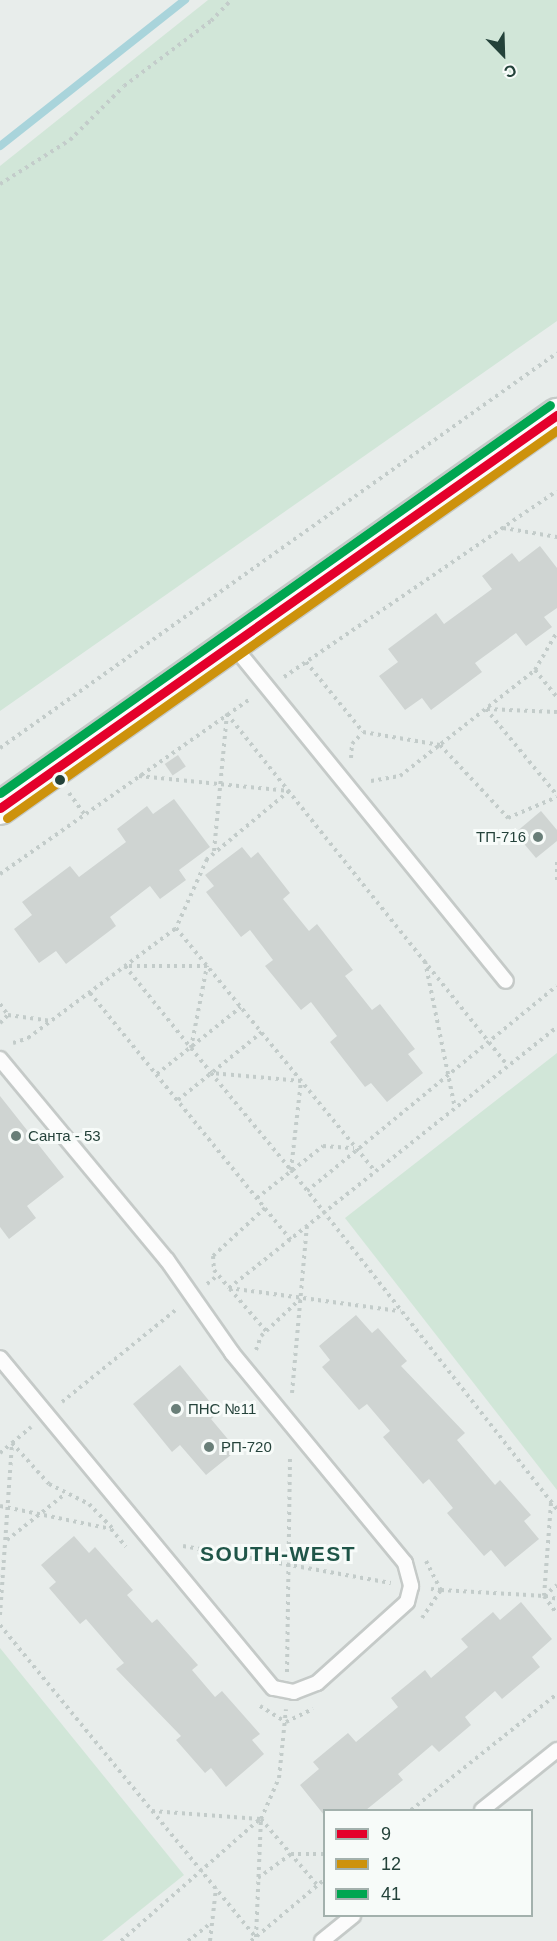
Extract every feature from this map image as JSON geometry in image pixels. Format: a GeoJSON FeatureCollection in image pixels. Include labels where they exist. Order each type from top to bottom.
{"type":"FeatureCollection","features":[{"type":"Feature","properties":{"kind":"street"},"geometry":{"type":"LineString","coordinates":[[0,808],[557,415]]}},
{"type":"Feature","properties":{"kind":"lane"},"geometry":{"type":"LineString","coordinates":[[232,644],[506,981]]}},
{"type":"Feature","properties":{"kind":"lane"},"geometry":{"type":"LineString","coordinates":[[0,1059],[193,1295],[290,1425],[405,1563],[411,1586],[402,1610],[326,1676],[301,1691],[286,1693],[267,1682],[0,1358]]}},
{"type":"Feature","properties":{"kind":"lane"},"geometry":{"type":"LineString","coordinates":[[483,1809],[557,1750]]}},
{"type":"Feature","properties":{"kind":"lane"},"geometry":{"type":"LineString","coordinates":[[322,1941],[352,1917]]}},
{"type":"Feature","properties":{"kind":"path"},"geometry":{"type":"LineString","coordinates":[[0,184],[70,140],[124,86],[205,26],[231,0]]}},
{"type":"Feature","properties":{"kind":"path"},"geometry":{"type":"LineString","coordinates":[[0,748],[557,353]]}},
{"type":"Feature","properties":{"kind":"path"},"geometry":{"type":"LineString","coordinates":[[502,528],[557,537]]}},
{"type":"Feature","properties":{"kind":"path"},"geometry":{"type":"LineString","coordinates":[[363,777],[376,783],[392,780],[440,745],[535,670],[557,632]]}},
{"type":"Feature","properties":{"kind":"path"},"geometry":{"type":"LineString","coordinates":[[306,662],[363,732],[440,745],[503,817],[557,796],[486,709]]}},
{"type":"Feature","properties":{"kind":"path"},"geometry":{"type":"LineString","coordinates":[[535,670],[557,697]]}},
{"type":"Feature","properties":{"kind":"path"},"geometry":{"type":"LineString","coordinates":[[486,709],[557,712]]}},
{"type":"Feature","properties":{"kind":"path"},"geometry":{"type":"LineString","coordinates":[[214,851],[227,714],[508,1066]]}},
{"type":"Feature","properties":{"kind":"path"},"geometry":{"type":"LineString","coordinates":[[353,763],[352,744],[363,732]]}},
{"type":"Feature","properties":{"kind":"path"},"geometry":{"type":"LineString","coordinates":[[139,776],[289,791]]}},
{"type":"Feature","properties":{"kind":"path"},"geometry":{"type":"LineString","coordinates":[[3,1040],[21,1041],[52,1021],[176,928],[195,876],[214,851],[289,791]]}},
{"type":"Feature","properties":{"kind":"path"},"geometry":{"type":"LineString","coordinates":[[557,862],[557,884]]}},
{"type":"Feature","properties":{"kind":"path"},"geometry":{"type":"LineString","coordinates":[[176,928],[376,1172]]}},
{"type":"Feature","properties":{"kind":"path"},"geometry":{"type":"LineString","coordinates":[[425,961],[455,1108]]}},
{"type":"Feature","properties":{"kind":"path"},"geometry":{"type":"LineString","coordinates":[[125,966],[207,966]]}},
{"type":"Feature","properties":{"kind":"path"},"geometry":{"type":"LineString","coordinates":[[125,966],[291,1170],[557,1509]]}},
{"type":"Feature","properties":{"kind":"path"},"geometry":{"type":"LineString","coordinates":[[191,1048],[207,966]]}},
{"type":"Feature","properties":{"kind":"path"},"geometry":{"type":"LineString","coordinates":[[307,1191],[557,986]]}},
{"type":"Feature","properties":{"kind":"path"},"geometry":{"type":"LineString","coordinates":[[90,993],[291,1240]]}},
{"type":"Feature","properties":{"kind":"path"},"geometry":{"type":"LineString","coordinates":[[0,1004],[8,1015],[52,1021]]}},
{"type":"Feature","properties":{"kind":"path"},"geometry":{"type":"LineString","coordinates":[[157,1074],[241,1007]]}},
{"type":"Feature","properties":{"kind":"path"},"geometry":{"type":"LineString","coordinates":[[0,1023],[8,1015]]}},
{"type":"Feature","properties":{"kind":"path"},"geometry":{"type":"LineString","coordinates":[[229,1288],[557,1027]]}},
{"type":"Feature","properties":{"kind":"path"},"geometry":{"type":"LineString","coordinates":[[178,1100],[262,1032]]}},
{"type":"Feature","properties":{"kind":"path"},"geometry":{"type":"LineString","coordinates":[[211,1073],[301,1080]]}},
{"type":"Feature","properties":{"kind":"path"},"geometry":{"type":"LineString","coordinates":[[291,1170],[301,1080]]}},
{"type":"Feature","properties":{"kind":"path"},"geometry":{"type":"LineString","coordinates":[[257,1198],[291,1170],[333,1143],[357,1150]]}},
{"type":"Feature","properties":{"kind":"path"},"geometry":{"type":"LineString","coordinates":[[265,1208],[216,1249],[212,1263],[218,1275],[266,1331]]}},
{"type":"Feature","properties":{"kind":"path"},"geometry":{"type":"LineString","coordinates":[[285,1391],[291,1399],[307,1226]]}},
{"type":"Feature","properties":{"kind":"path"},"geometry":{"type":"LineString","coordinates":[[0,1453],[218,1275]]}},
{"type":"Feature","properties":{"kind":"path"},"geometry":{"type":"LineString","coordinates":[[229,1288],[400,1311]]}},
{"type":"Feature","properties":{"kind":"path"},"geometry":{"type":"LineString","coordinates":[[257,1356],[266,1331],[300,1299]]}},
{"type":"Feature","properties":{"kind":"path"},"geometry":{"type":"LineString","coordinates":[[256,1937],[261,1819],[279,1778],[286,1722],[290,1566],[290,1425]]}},
{"type":"Feature","properties":{"kind":"path"},"geometry":{"type":"LineString","coordinates":[[12,1443],[65,1494],[89,1504],[133,1555]]}},
{"type":"Feature","properties":{"kind":"path"},"geometry":{"type":"LineString","coordinates":[[0,1615],[12,1443]]}},
{"type":"Feature","properties":{"kind":"path"},"geometry":{"type":"LineString","coordinates":[[7,1540],[65,1494]]}},
{"type":"Feature","properties":{"kind":"path"},"geometry":{"type":"LineString","coordinates":[[551,1502],[544,1596],[557,1614]]}},
{"type":"Feature","properties":{"kind":"path"},"geometry":{"type":"LineString","coordinates":[[0,1506],[148,1539],[290,1566],[441,1590],[544,1596],[557,1599]]}},
{"type":"Feature","properties":{"kind":"path"},"geometry":{"type":"LineString","coordinates":[[418,1551],[441,1590]]}},
{"type":"Feature","properties":{"kind":"path"},"geometry":{"type":"LineString","coordinates":[[544,1596],[557,1585]]}},
{"type":"Feature","properties":{"kind":"path"},"geometry":{"type":"LineString","coordinates":[[417,1622],[436,1604],[441,1590]]}},
{"type":"Feature","properties":{"kind":"path"},"geometry":{"type":"LineString","coordinates":[[0,1624],[256,1937]]}},
{"type":"Feature","properties":{"kind":"path"},"geometry":{"type":"LineString","coordinates":[[412,1809],[557,1694]]}},
{"type":"Feature","properties":{"kind":"path"},"geometry":{"type":"LineString","coordinates":[[251,1695],[272,1718],[286,1722],[317,1705]]}},
{"type":"Feature","properties":{"kind":"path"},"geometry":{"type":"LineString","coordinates":[[152,1811],[261,1819],[318,1886]]}},
{"type":"Feature","properties":{"kind":"path"},"geometry":{"type":"LineString","coordinates":[[121,1941],[203,1872],[261,1819]]}},
{"type":"Feature","properties":{"kind":"path"},"geometry":{"type":"LineString","coordinates":[[258,1878],[291,1854],[323,1854]]}},
{"type":"Feature","properties":{"kind":"path"},"geometry":{"type":"LineString","coordinates":[[251,1941],[323,1881]]}},
{"type":"Feature","properties":{"kind":"path"},"geometry":{"type":"LineString","coordinates":[[210,1941],[216,1888]]}},
{"type":"Feature","properties":{"kind":"path"},"geometry":{"type":"LineString","coordinates":[[188,1941],[211,1923]]}},
{"type":"Feature","properties":{"kind":"green space"},"geometry":{"type":"Polygon","coordinates":[[[208,0],[557,0],[557,321],[0,711],[0,166],[208,0]]]}},
{"type":"Feature","properties":{"kind":"green space"},"geometry":{"type":"Polygon","coordinates":[[[557,1053],[557,1490],[345,1218],[557,1053]]]}},
{"type":"Feature","properties":{"kind":"green space"},"geometry":{"type":"Polygon","coordinates":[[[0,1648],[184,1875],[102,1941],[0,1941],[0,1648]]]}},
{"type":"Feature","properties":{"kind":"building"},"geometry":{"type":"Polygon","coordinates":[[[540,546],[557,568],[557,608],[544,617],[552,627],[526,646],[516,633],[475,663],[482,672],[431,710],[422,698],[405,710],[379,676],[398,662],[388,649],[436,613],[444,624],[492,589],[482,576],[512,553],[519,562],[540,546]]]}},
{"type":"Feature","properties":{"kind":"building"},"geometry":{"type":"Polygon","coordinates":[[[178,755],[186,767],[173,776],[165,764],[178,755]]]}},
{"type":"Feature","properties":{"kind":"building"},"geometry":{"type":"Polygon","coordinates":[[[174,799],[210,847],[179,870],[186,880],[160,899],[150,886],[110,917],[116,926],[66,964],[56,951],[39,963],[14,929],[32,915],[22,902],[70,866],[79,877],[126,842],[117,829],[147,806],[153,814],[174,799]]]}},
{"type":"Feature","properties":{"kind":"building","name":"ТП-716"},"geometry":{"type":"Polygon","coordinates":[[[541,811],[557,830],[557,841],[536,858],[515,833],[541,811]]]}},
{"type":"Feature","properties":{"kind":"building"},"geometry":{"type":"Polygon","coordinates":[[[242,847],[251,858],[258,852],[290,893],[283,899],[309,931],[317,924],[353,970],[345,976],[372,1010],[380,1004],[415,1049],[408,1054],[423,1073],[387,1102],[371,1083],[365,1087],[330,1042],[337,1036],[311,1002],[301,1010],[265,966],[273,960],[250,930],[241,937],[206,892],[214,886],[205,875],[242,847]]]}},
{"type":"Feature","properties":{"kind":"building","name":"Санта - 53"},"geometry":{"type":"Polygon","coordinates":[[[0,1096],[64,1177],[27,1206],[36,1218],[9,1239],[0,1227],[0,1096]]]}},
{"type":"Feature","properties":{"kind":"building"},"geometry":{"type":"Polygon","coordinates":[[[356,1315],[372,1333],[378,1328],[407,1361],[401,1366],[465,1433],[457,1440],[495,1485],[500,1480],[531,1515],[524,1521],[539,1539],[505,1567],[491,1550],[484,1556],[447,1513],[453,1508],[429,1479],[423,1484],[383,1437],[390,1431],[367,1404],[359,1410],[322,1367],[330,1360],[319,1346],[356,1315]]]}},
{"type":"Feature","properties":{"kind":"building","name":"ПНС №11"},"geometry":{"type":"Polygon","coordinates":[[[180,1365],[219,1413],[211,1419],[237,1450],[206,1475],[180,1445],[172,1452],[133,1404],[180,1365]]]}},
{"type":"Feature","properties":{"kind":"building"},"geometry":{"type":"Polygon","coordinates":[[[74,1536],[89,1553],[95,1547],[133,1590],[127,1595],[152,1623],[157,1619],[198,1665],[192,1670],[215,1697],[222,1691],[260,1734],[252,1740],[264,1754],[226,1787],[211,1768],[205,1773],[176,1740],[181,1736],[116,1669],[124,1663],[86,1619],[80,1624],[49,1588],[56,1582],[41,1565],[74,1536]]]}},
{"type":"Feature","properties":{"kind":"building"},"geometry":{"type":"Polygon","coordinates":[[[521,1602],[552,1639],[532,1657],[540,1667],[502,1699],[495,1691],[465,1717],[471,1725],[439,1752],[432,1745],[398,1774],[403,1780],[367,1809],[323,1809],[323,1814],[300,1785],[319,1769],[313,1762],[348,1733],[356,1742],[398,1707],[391,1698],[425,1670],[431,1678],[468,1647],[461,1639],[493,1612],[500,1620],[521,1602]]]}},
{"type":"Feature","properties":{"kind":"waterway"},"geometry":{"type":"LineString","coordinates":[[0,146],[185,0]]}},
{"type":"Feature","properties":{"kind":"transit line","name":"41"},"geometry":{"type":"LineString","coordinates":[[0,793],[550,405]]}},
{"type":"Feature","properties":{"kind":"transit line","name":"9"},"geometry":{"type":"LineString","coordinates":[[0,808],[557,415]]}},
{"type":"Feature","properties":{"kind":"transit line","name":"12"},"geometry":{"type":"LineString","coordinates":[[7,818],[557,430]]}},
{"type":"Feature","properties":{"kind":"place","name":"ТП-716"},"geometry":{"type":"Point","coordinates":[538,837]}},
{"type":"Feature","properties":{"kind":"place","name":"Санта - 53"},"geometry":{"type":"Point","coordinates":[16,1136]}},
{"type":"Feature","properties":{"kind":"place","name":"ПНС №11"},"geometry":{"type":"Point","coordinates":[176,1409]}},
{"type":"Feature","properties":{"kind":"place","name":"РП-720"},"geometry":{"type":"Point","coordinates":[209,1447]}},
{"type":"Feature","properties":{"kind":"district","name":"SOUTH-WEST"},"geometry":{"type":"Point","coordinates":[278,1554]}}]}
